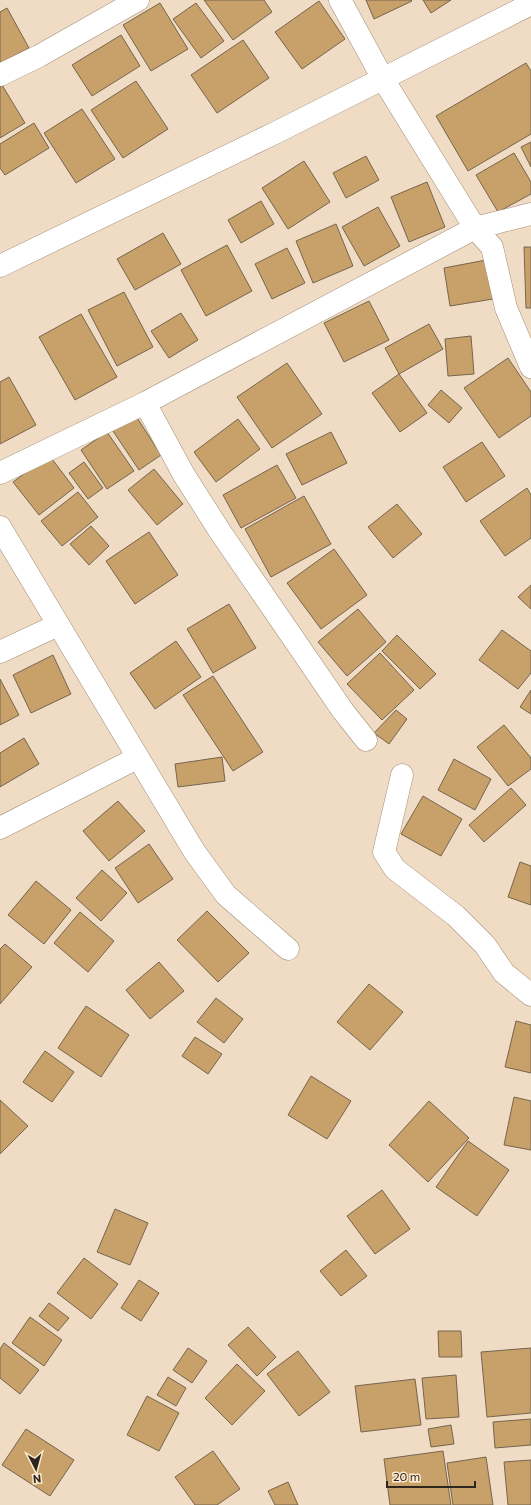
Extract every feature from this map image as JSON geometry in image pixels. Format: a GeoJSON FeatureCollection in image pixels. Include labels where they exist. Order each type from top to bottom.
{"type":"FeatureCollection","features":[{"type":"Feature","properties":{"kind":"street"},"geometry":{"type":"LineString","coordinates":[[0,75],[39,56],[138,0]]}},
{"type":"Feature","properties":{"kind":"street"},"geometry":{"type":"LineString","coordinates":[[340,0],[383,79],[475,228],[492,247],[506,308],[531,367]]}},
{"type":"Feature","properties":{"kind":"street"},"geometry":{"type":"LineString","coordinates":[[0,266],[277,132],[531,4]]}},
{"type":"Feature","properties":{"kind":"street"},"geometry":{"type":"LineString","coordinates":[[0,473],[145,403],[475,228],[531,214]]}},
{"type":"Feature","properties":{"kind":"street"},"geometry":{"type":"LineString","coordinates":[[145,403],[184,475],[221,533],[343,711],[366,740]]}},
{"type":"Feature","properties":{"kind":"street"},"geometry":{"type":"LineString","coordinates":[[0,527],[194,851],[226,895],[288,949]]}},
{"type":"Feature","properties":{"kind":"street"},"geometry":{"type":"LineString","coordinates":[[0,652],[58,624]]}},
{"type":"Feature","properties":{"kind":"street"},"geometry":{"type":"LineString","coordinates":[[0,828],[138,758]]}},
{"type":"Feature","properties":{"kind":"street"},"geometry":{"type":"LineString","coordinates":[[402,776],[384,852],[395,870],[456,916],[485,945],[504,973],[531,995]]}},
{"type":"Feature","properties":{"kind":"building"},"geometry":{"type":"Polygon","coordinates":[[[204,0],[264,0],[272,12],[233,40],[204,0]]]}},
{"type":"Feature","properties":{"kind":"building"},"geometry":{"type":"Polygon","coordinates":[[[366,0],[411,0],[412,1],[374,19],[366,0]]]}},
{"type":"Feature","properties":{"kind":"building"},"geometry":{"type":"Polygon","coordinates":[[[423,0],[451,0],[431,13],[423,0]]]}},
{"type":"Feature","properties":{"kind":"building"},"geometry":{"type":"Polygon","coordinates":[[[319,1],[345,39],[302,69],[275,32],[319,1]]]}},
{"type":"Feature","properties":{"kind":"building"},"geometry":{"type":"Polygon","coordinates":[[[160,3],[188,49],[151,71],[123,25],[160,3]]]}},
{"type":"Feature","properties":{"kind":"building"},"geometry":{"type":"Polygon","coordinates":[[[196,3],[224,41],[201,58],[173,19],[196,3]]]}},
{"type":"Feature","properties":{"kind":"building"},"geometry":{"type":"Polygon","coordinates":[[[7,8],[29,48],[0,63],[0,12],[7,8]]]}},
{"type":"Feature","properties":{"kind":"building"},"geometry":{"type":"Polygon","coordinates":[[[121,35],[140,66],[92,96],[72,65],[121,35]]]}},
{"type":"Feature","properties":{"kind":"building"},"geometry":{"type":"Polygon","coordinates":[[[243,40],[269,78],[217,113],[191,75],[243,40]]]}},
{"type":"Feature","properties":{"kind":"building"},"geometry":{"type":"Polygon","coordinates":[[[526,63],[531,71],[531,134],[468,171],[436,116],[526,63]]]}},
{"type":"Feature","properties":{"kind":"building"},"geometry":{"type":"Polygon","coordinates":[[[136,81],[168,129],[123,158],[91,110],[136,81]]]}},
{"type":"Feature","properties":{"kind":"building"},"geometry":{"type":"Polygon","coordinates":[[[2,85],[25,123],[0,138],[0,86],[2,85]]]}},
{"type":"Feature","properties":{"kind":"building"},"geometry":{"type":"Polygon","coordinates":[[[82,109],[115,159],[76,183],[44,133],[82,109]]]}},
{"type":"Feature","properties":{"kind":"building"},"geometry":{"type":"Polygon","coordinates":[[[34,123],[49,148],[5,175],[0,168],[0,144],[34,123]]]}},
{"type":"Feature","properties":{"kind":"building"},"geometry":{"type":"Polygon","coordinates":[[[531,142],[531,167],[521,147],[531,142]]]}},
{"type":"Feature","properties":{"kind":"building"},"geometry":{"type":"Polygon","coordinates":[[[514,153],[531,182],[531,194],[498,212],[476,175],[514,153]]]}},
{"type":"Feature","properties":{"kind":"building"},"geometry":{"type":"Polygon","coordinates":[[[366,156],[379,180],[346,198],[333,173],[366,156]]]}},
{"type":"Feature","properties":{"kind":"building"},"geometry":{"type":"Polygon","coordinates":[[[304,161],[330,202],[288,229],[262,188],[304,161]]]}},
{"type":"Feature","properties":{"kind":"building"},"geometry":{"type":"Polygon","coordinates":[[[427,182],[445,227],[409,242],[391,197],[427,182]]]}},
{"type":"Feature","properties":{"kind":"building"},"geometry":{"type":"Polygon","coordinates":[[[261,201],[274,224],[241,243],[228,220],[261,201]]]}},
{"type":"Feature","properties":{"kind":"building"},"geometry":{"type":"Polygon","coordinates":[[[378,207],[400,246],[364,266],[342,227],[378,207]]]}},
{"type":"Feature","properties":{"kind":"building"},"geometry":{"type":"Polygon","coordinates":[[[336,224],[353,266],[313,283],[296,241],[336,224]]]}},
{"type":"Feature","properties":{"kind":"building"},"geometry":{"type":"Polygon","coordinates":[[[163,233],[181,264],[135,290],[117,259],[163,233]]]}},
{"type":"Feature","properties":{"kind":"building"},"geometry":{"type":"Polygon","coordinates":[[[227,245],[252,291],[206,316],[181,270],[227,245]]]}},
{"type":"Feature","properties":{"kind":"building"},"geometry":{"type":"Polygon","coordinates":[[[524,247],[531,247],[531,308],[526,308],[524,247]]]}},
{"type":"Feature","properties":{"kind":"building"},"geometry":{"type":"Polygon","coordinates":[[[287,248],[305,283],[272,299],[255,264],[287,248]]]}},
{"type":"Feature","properties":{"kind":"building"},"geometry":{"type":"Polygon","coordinates":[[[486,260],[493,299],[450,306],[444,268],[486,260]]]}},
{"type":"Feature","properties":{"kind":"building"},"geometry":{"type":"Polygon","coordinates":[[[124,292],[153,347],[117,366],[88,310],[124,292]]]}},
{"type":"Feature","properties":{"kind":"building"},"geometry":{"type":"Polygon","coordinates":[[[369,301],[389,340],[344,362],[324,323],[369,301]]]}},
{"type":"Feature","properties":{"kind":"building"},"geometry":{"type":"Polygon","coordinates":[[[181,313],[198,340],[169,358],[151,331],[181,313]]]}},
{"type":"Feature","properties":{"kind":"building"},"geometry":{"type":"Polygon","coordinates":[[[81,314],[117,377],[75,400],[39,337],[81,314]]]}},
{"type":"Feature","properties":{"kind":"building"},"geometry":{"type":"Polygon","coordinates":[[[429,324],[443,349],[399,374],[385,348],[429,324]]]}},
{"type":"Feature","properties":{"kind":"building"},"geometry":{"type":"Polygon","coordinates":[[[471,336],[474,374],[448,376],[445,339],[471,336]]]}},
{"type":"Feature","properties":{"kind":"building"},"geometry":{"type":"Polygon","coordinates":[[[508,358],[531,392],[531,416],[499,438],[464,388],[508,358]]]}},
{"type":"Feature","properties":{"kind":"building"},"geometry":{"type":"Polygon","coordinates":[[[287,363],[322,414],[272,448],[237,397],[287,363]]]}},
{"type":"Feature","properties":{"kind":"building"},"geometry":{"type":"Polygon","coordinates":[[[399,374],[427,413],[400,432],[372,393],[399,374]]]}},
{"type":"Feature","properties":{"kind":"building"},"geometry":{"type":"Polygon","coordinates":[[[9,377],[36,425],[0,444],[0,382],[9,377]]]}},
{"type":"Feature","properties":{"kind":"building"},"geometry":{"type":"Polygon","coordinates":[[[441,390],[462,408],[449,423],[428,405],[441,390]]]}},
{"type":"Feature","properties":{"kind":"building"},"geometry":{"type":"Polygon","coordinates":[[[134,413],[161,455],[139,470],[111,428],[134,413]]]}},
{"type":"Feature","properties":{"kind":"building"},"geometry":{"type":"Polygon","coordinates":[[[238,419],[260,449],[216,482],[194,452],[238,419]]]}},
{"type":"Feature","properties":{"kind":"building"},"geometry":{"type":"Polygon","coordinates":[[[107,432],[134,471],[107,489],[81,450],[107,432]]]}},
{"type":"Feature","properties":{"kind":"building"},"geometry":{"type":"Polygon","coordinates":[[[331,432],[347,463],[302,485],[286,454],[331,432]]]}},
{"type":"Feature","properties":{"kind":"building"},"geometry":{"type":"Polygon","coordinates":[[[482,442],[505,476],[466,502],[443,467],[482,442]]]}},
{"type":"Feature","properties":{"kind":"building"},"geometry":{"type":"Polygon","coordinates":[[[49,455],[74,488],[39,515],[13,482],[49,455]]]}},
{"type":"Feature","properties":{"kind":"building"},"geometry":{"type":"Polygon","coordinates":[[[84,462],[103,488],[88,499],[69,473],[84,462]]]}},
{"type":"Feature","properties":{"kind":"building"},"geometry":{"type":"Polygon","coordinates":[[[277,465],[296,498],[241,528],[223,495],[277,465]]]}},
{"type":"Feature","properties":{"kind":"building"},"geometry":{"type":"Polygon","coordinates":[[[154,469],[183,504],[157,525],[128,490],[154,469]]]}},
{"type":"Feature","properties":{"kind":"building"},"geometry":{"type":"Polygon","coordinates":[[[527,488],[531,495],[531,538],[505,556],[480,521],[527,488]]]}},
{"type":"Feature","properties":{"kind":"building"},"geometry":{"type":"Polygon","coordinates":[[[78,492],[98,517],[62,546],[41,521],[78,492]]]}},
{"type":"Feature","properties":{"kind":"building"},"geometry":{"type":"Polygon","coordinates":[[[304,496],[331,544],[271,577],[245,529],[304,496]]]}},
{"type":"Feature","properties":{"kind":"building"},"geometry":{"type":"Polygon","coordinates":[[[397,504],[422,534],[393,558],[368,527],[397,504]]]}},
{"type":"Feature","properties":{"kind":"building"},"geometry":{"type":"Polygon","coordinates":[[[91,526],[109,546],[89,565],[70,544],[91,526]]]}},
{"type":"Feature","properties":{"kind":"building"},"geometry":{"type":"Polygon","coordinates":[[[149,532],[178,575],[135,604],[106,561],[149,532]]]}},
{"type":"Feature","properties":{"kind":"building"},"geometry":{"type":"Polygon","coordinates":[[[334,549],[367,595],[321,629],[287,583],[334,549]]]}},
{"type":"Feature","properties":{"kind":"building"},"geometry":{"type":"Polygon","coordinates":[[[531,585],[531,609],[518,597],[531,585]]]}},
{"type":"Feature","properties":{"kind":"building"},"geometry":{"type":"Polygon","coordinates":[[[229,604],[256,648],[213,673],[187,629],[229,604]]]}},
{"type":"Feature","properties":{"kind":"building"},"geometry":{"type":"Polygon","coordinates":[[[358,609],[386,642],[347,676],[318,642],[358,609]]]}},
{"type":"Feature","properties":{"kind":"building"},"geometry":{"type":"Polygon","coordinates":[[[502,630],[531,651],[531,673],[518,689],[479,660],[502,630]]]}},
{"type":"Feature","properties":{"kind":"building"},"geometry":{"type":"Polygon","coordinates":[[[397,635],[436,674],[420,689],[382,651],[397,635]]]}},
{"type":"Feature","properties":{"kind":"building"},"geometry":{"type":"Polygon","coordinates":[[[176,641],[201,677],[155,709],[130,673],[176,641]]]}},
{"type":"Feature","properties":{"kind":"building"},"geometry":{"type":"Polygon","coordinates":[[[380,653],[414,690],[382,720],[347,684],[380,653]]]}},
{"type":"Feature","properties":{"kind":"building"},"geometry":{"type":"Polygon","coordinates":[[[53,655],[71,694],[31,713],[13,675],[53,655]]]}},
{"type":"Feature","properties":{"kind":"building"},"geometry":{"type":"Polygon","coordinates":[[[213,676],[263,752],[233,771],[183,695],[213,676]]]}},
{"type":"Feature","properties":{"kind":"building"},"geometry":{"type":"Polygon","coordinates":[[[0,679],[19,715],[0,725],[0,679]]]}},
{"type":"Feature","properties":{"kind":"building"},"geometry":{"type":"Polygon","coordinates":[[[531,690],[531,714],[520,707],[531,690]]]}},
{"type":"Feature","properties":{"kind":"building"},"geometry":{"type":"Polygon","coordinates":[[[396,710],[407,719],[389,744],[374,733],[396,710]]]}},
{"type":"Feature","properties":{"kind":"building"},"geometry":{"type":"Polygon","coordinates":[[[504,725],[531,758],[531,769],[508,786],[477,747],[504,725]]]}},
{"type":"Feature","properties":{"kind":"building"},"geometry":{"type":"Polygon","coordinates":[[[24,738],[39,764],[0,787],[0,753],[24,738]]]}},
{"type":"Feature","properties":{"kind":"building"},"geometry":{"type":"Polygon","coordinates":[[[222,757],[225,781],[178,787],[175,764],[222,757]]]}},
{"type":"Feature","properties":{"kind":"building"},"geometry":{"type":"Polygon","coordinates":[[[454,759],[491,779],[475,810],[438,790],[454,759]]]}},
{"type":"Feature","properties":{"kind":"building"},"geometry":{"type":"Polygon","coordinates":[[[511,788],[526,805],[484,842],[469,825],[511,788]]]}},
{"type":"Feature","properties":{"kind":"building"},"geometry":{"type":"Polygon","coordinates":[[[423,796],[462,819],[441,856],[401,834],[423,796]]]}},
{"type":"Feature","properties":{"kind":"building"},"geometry":{"type":"Polygon","coordinates":[[[118,801],[145,831],[109,861],[83,831],[118,801]]]}},
{"type":"Feature","properties":{"kind":"building"},"geometry":{"type":"Polygon","coordinates":[[[149,844],[173,879],[138,903],[115,868],[149,844]]]}},
{"type":"Feature","properties":{"kind":"building"},"geometry":{"type":"Polygon","coordinates":[[[520,862],[531,866],[531,905],[508,897],[520,862]]]}},
{"type":"Feature","properties":{"kind":"building"},"geometry":{"type":"Polygon","coordinates":[[[102,870],[127,893],[101,921],[76,898],[102,870]]]}},
{"type":"Feature","properties":{"kind":"building"},"geometry":{"type":"Polygon","coordinates":[[[36,881],[71,910],[44,944],[8,915],[36,881]]]}},
{"type":"Feature","properties":{"kind":"building"},"geometry":{"type":"Polygon","coordinates":[[[207,911],[249,953],[218,982],[177,940],[207,911]]]}},
{"type":"Feature","properties":{"kind":"building"},"geometry":{"type":"Polygon","coordinates":[[[80,912],[114,941],[88,972],[54,943],[80,912]]]}},
{"type":"Feature","properties":{"kind":"building"},"geometry":{"type":"Polygon","coordinates":[[[5,944],[32,967],[0,1004],[0,949],[5,944]]]}},
{"type":"Feature","properties":{"kind":"building"},"geometry":{"type":"Polygon","coordinates":[[[159,962],[184,991],[150,1019],[126,990],[159,962]]]}},
{"type":"Feature","properties":{"kind":"building"},"geometry":{"type":"Polygon","coordinates":[[[369,984],[403,1012],[370,1050],[337,1022],[369,984]]]}},
{"type":"Feature","properties":{"kind":"building"},"geometry":{"type":"Polygon","coordinates":[[[216,998],[243,1019],[224,1043],[197,1022],[216,998]]]}},
{"type":"Feature","properties":{"kind":"building"},"geometry":{"type":"Polygon","coordinates":[[[86,1006],[129,1035],[101,1077],[58,1048],[86,1006]]]}},
{"type":"Feature","properties":{"kind":"building"},"geometry":{"type":"Polygon","coordinates":[[[516,1021],[531,1025],[531,1073],[505,1067],[516,1021]]]}},
{"type":"Feature","properties":{"kind":"building"},"geometry":{"type":"Polygon","coordinates":[[[195,1037],[222,1054],[208,1074],[182,1056],[195,1037]]]}},
{"type":"Feature","properties":{"kind":"building"},"geometry":{"type":"Polygon","coordinates":[[[45,1051],[74,1072],[52,1102],[23,1082],[45,1051]]]}},
{"type":"Feature","properties":{"kind":"building"},"geometry":{"type":"Polygon","coordinates":[[[311,1076],[351,1101],[327,1139],[288,1115],[311,1076]]]}},
{"type":"Feature","properties":{"kind":"building"},"geometry":{"type":"Polygon","coordinates":[[[514,1097],[531,1101],[531,1150],[504,1145],[514,1097]]]}},
{"type":"Feature","properties":{"kind":"building"},"geometry":{"type":"Polygon","coordinates":[[[0,1100],[28,1126],[0,1154],[0,1100]]]}},
{"type":"Feature","properties":{"kind":"building"},"geometry":{"type":"Polygon","coordinates":[[[429,1101],[469,1138],[428,1182],[389,1145],[429,1101]]]}},
{"type":"Feature","properties":{"kind":"building"},"geometry":{"type":"Polygon","coordinates":[[[468,1141],[509,1170],[477,1216],[436,1187],[468,1141]]]}},
{"type":"Feature","properties":{"kind":"building"},"geometry":{"type":"Polygon","coordinates":[[[382,1190],[410,1229],[375,1254],[347,1216],[382,1190]]]}},
{"type":"Feature","properties":{"kind":"building"},"geometry":{"type":"Polygon","coordinates":[[[115,1209],[148,1223],[130,1265],[97,1252],[115,1209]]]}},
{"type":"Feature","properties":{"kind":"building"},"geometry":{"type":"Polygon","coordinates":[[[346,1250],[367,1276],[341,1296],[320,1271],[346,1250]]]}},
{"type":"Feature","properties":{"kind":"building"},"geometry":{"type":"Polygon","coordinates":[[[84,1258],[118,1284],[91,1319],[57,1293],[84,1258]]]}},
{"type":"Feature","properties":{"kind":"building"},"geometry":{"type":"Polygon","coordinates":[[[139,1280],[159,1293],[141,1321],[121,1308],[139,1280]]]}},
{"type":"Feature","properties":{"kind":"building"},"geometry":{"type":"Polygon","coordinates":[[[49,1303],[69,1318],[58,1331],[39,1316],[49,1303]]]}},
{"type":"Feature","properties":{"kind":"building"},"geometry":{"type":"Polygon","coordinates":[[[30,1317],[62,1340],[44,1366],[12,1343],[30,1317]]]}},
{"type":"Feature","properties":{"kind":"building"},"geometry":{"type":"Polygon","coordinates":[[[248,1327],[276,1357],[257,1376],[228,1345],[248,1327]]]}},
{"type":"Feature","properties":{"kind":"building"},"geometry":{"type":"Polygon","coordinates":[[[438,1331],[461,1331],[462,1357],[439,1357],[438,1331]]]}},
{"type":"Feature","properties":{"kind":"building"},"geometry":{"type":"Polygon","coordinates":[[[4,1343],[39,1370],[20,1394],[0,1378],[0,1349],[4,1343]]]}},
{"type":"Feature","properties":{"kind":"building"},"geometry":{"type":"Polygon","coordinates":[[[188,1348],[207,1361],[192,1383],[173,1370],[188,1348]]]}},
{"type":"Feature","properties":{"kind":"building"},"geometry":{"type":"Polygon","coordinates":[[[531,1348],[531,1413],[487,1417],[481,1352],[531,1348]]]}},
{"type":"Feature","properties":{"kind":"building"},"geometry":{"type":"Polygon","coordinates":[[[298,1351],[330,1392],[299,1416],[267,1374],[298,1351]]]}},
{"type":"Feature","properties":{"kind":"building"},"geometry":{"type":"Polygon","coordinates":[[[237,1364],[265,1391],[232,1425],[205,1398],[237,1364]]]}},
{"type":"Feature","properties":{"kind":"building"},"geometry":{"type":"Polygon","coordinates":[[[456,1375],[459,1417],[426,1419],[422,1378],[456,1375]]]}},
{"type":"Feature","properties":{"kind":"building"},"geometry":{"type":"Polygon","coordinates":[[[168,1377],[186,1388],[176,1406],[157,1395],[168,1377]]]}},
{"type":"Feature","properties":{"kind":"building"},"geometry":{"type":"Polygon","coordinates":[[[415,1379],[421,1425],[361,1432],[355,1386],[415,1379]]]}},
{"type":"Feature","properties":{"kind":"building"},"geometry":{"type":"Polygon","coordinates":[[[147,1396],[179,1413],[159,1451],[127,1435],[147,1396]]]}},
{"type":"Feature","properties":{"kind":"building"},"geometry":{"type":"Polygon","coordinates":[[[531,1419],[531,1445],[495,1448],[493,1422],[531,1419]]]}},
{"type":"Feature","properties":{"kind":"building"},"geometry":{"type":"Polygon","coordinates":[[[451,1425],[454,1444],[431,1447],[428,1429],[451,1425]]]}},
{"type":"Feature","properties":{"kind":"building"},"geometry":{"type":"Polygon","coordinates":[[[26,1429],[74,1460],[50,1496],[2,1465],[26,1429]]]}},
{"type":"Feature","properties":{"kind":"building"},"geometry":{"type":"Polygon","coordinates":[[[213,1451],[240,1489],[217,1505],[195,1505],[175,1477],[213,1451]]]}},
{"type":"Feature","properties":{"kind":"building"},"geometry":{"type":"Polygon","coordinates":[[[443,1451],[451,1505],[390,1505],[384,1459],[443,1451]]]}},
{"type":"Feature","properties":{"kind":"building"},"geometry":{"type":"Polygon","coordinates":[[[486,1457],[493,1505],[453,1505],[447,1463],[486,1457]]]}},
{"type":"Feature","properties":{"kind":"building"},"geometry":{"type":"Polygon","coordinates":[[[531,1460],[531,1505],[508,1505],[504,1462],[531,1460]]]}},
{"type":"Feature","properties":{"kind":"building"},"geometry":{"type":"Polygon","coordinates":[[[288,1482],[298,1505],[275,1505],[268,1491],[288,1482]]]}}]}
